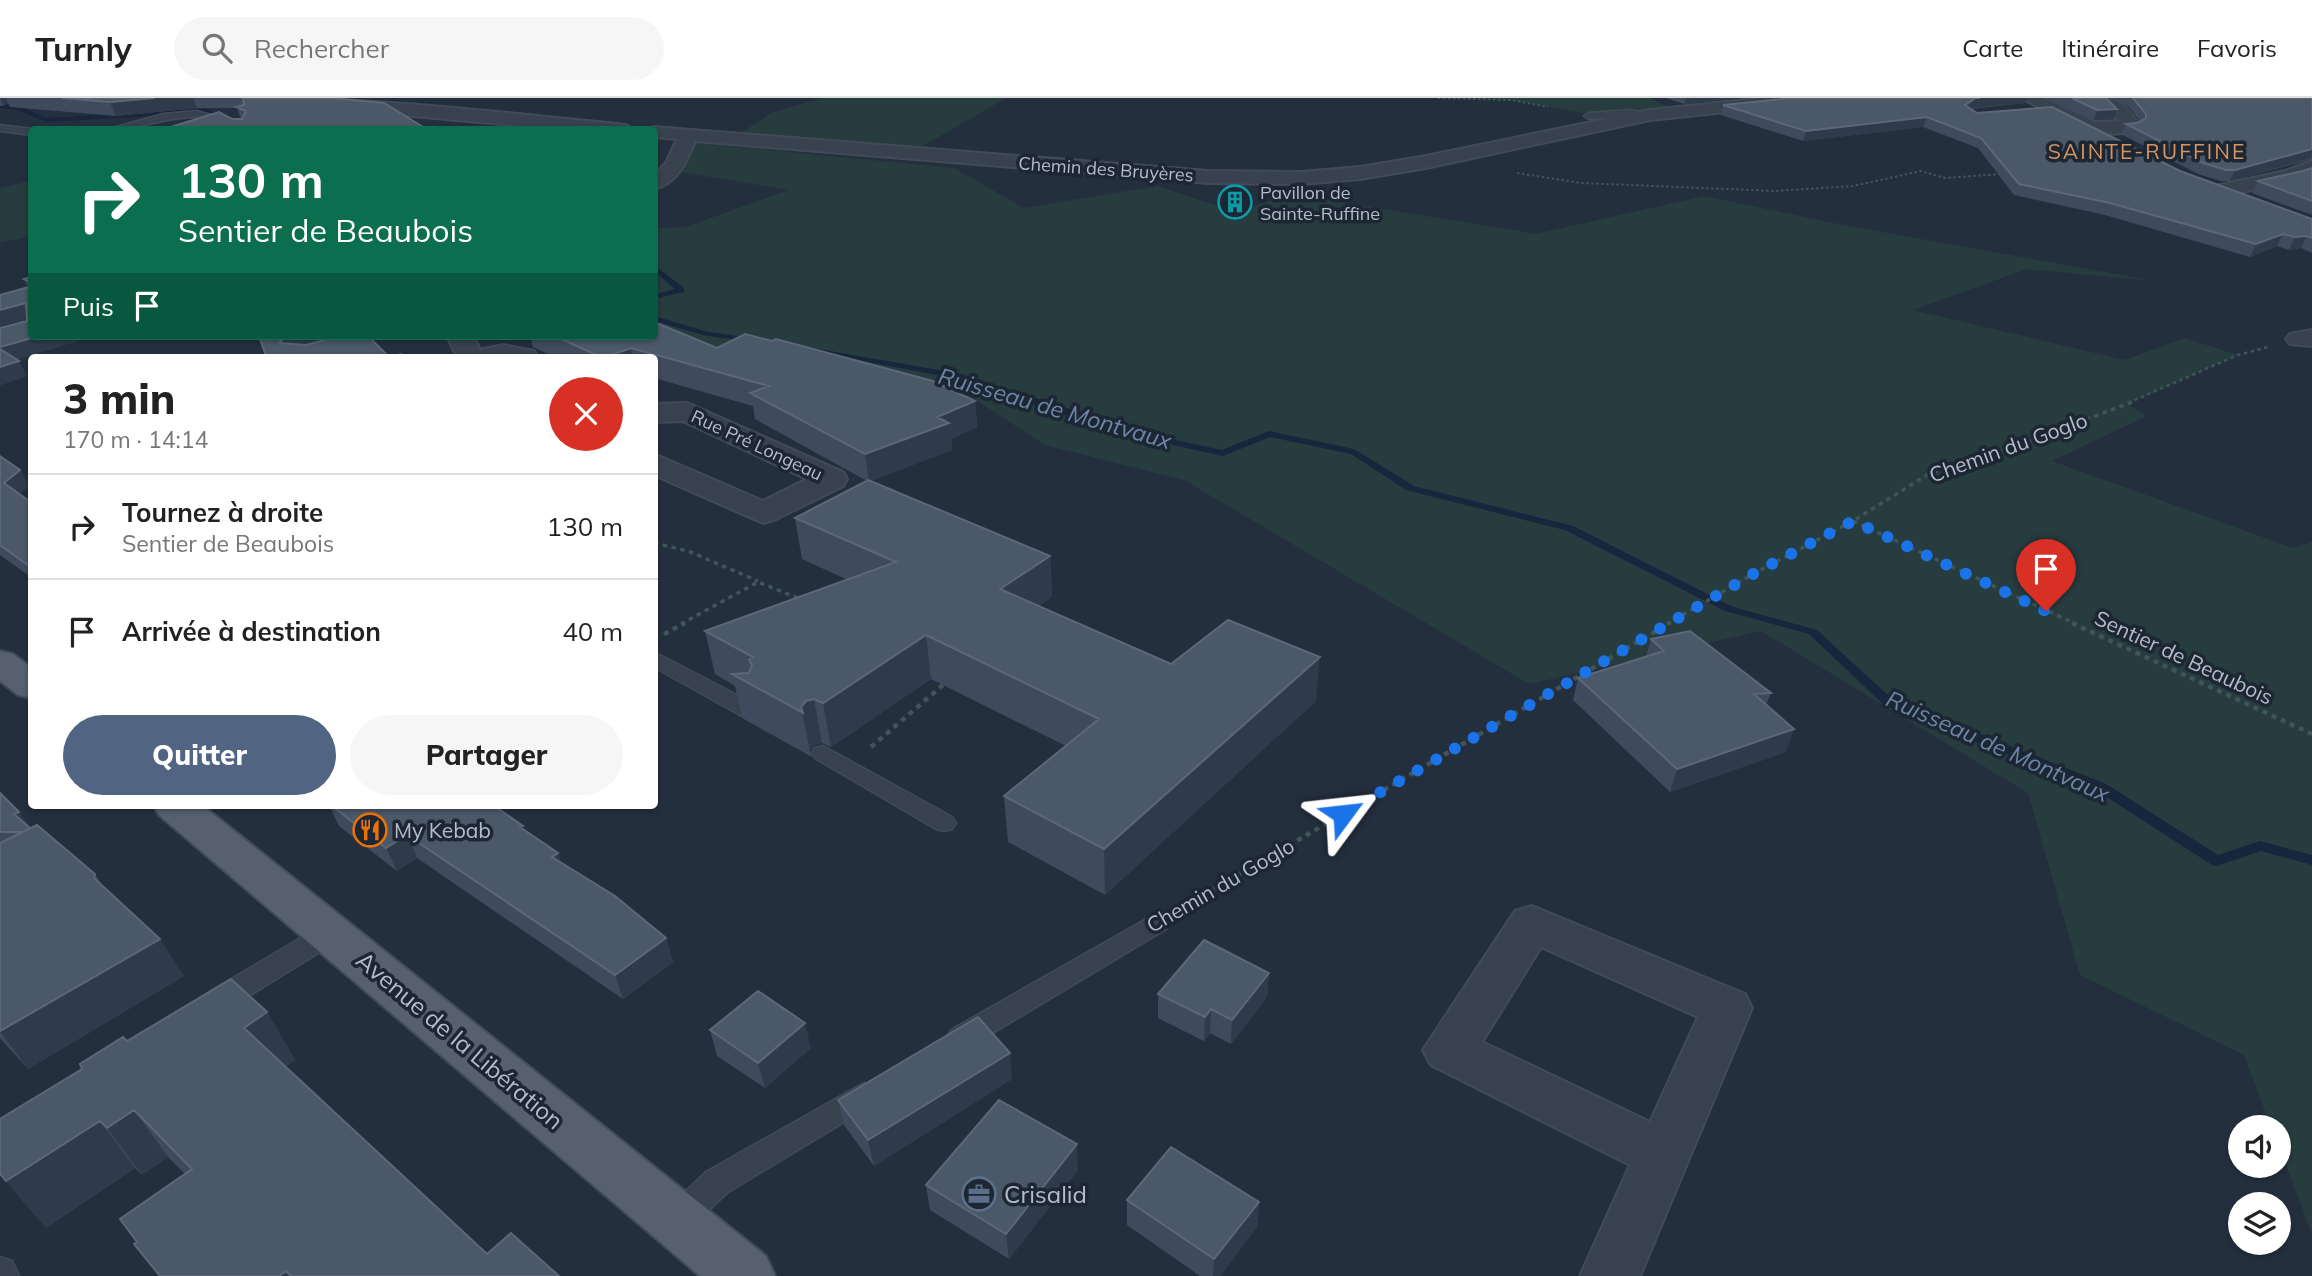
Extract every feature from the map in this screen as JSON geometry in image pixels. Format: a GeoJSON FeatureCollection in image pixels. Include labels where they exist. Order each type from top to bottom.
{"type":"FeatureCollection","features":[{"type":"Feature","properties":{"kind":"main road"},"geometry":{"type":"LineString","coordinates":[[0,662],[28,685]]}},
{"type":"Feature","properties":{"kind":"main road","name":"Avenue de la Libération"},"geometry":{"type":"LineString","coordinates":[[179,809],[745,1276]]}},
{"type":"Feature","properties":{"kind":"street"},"geometry":{"type":"LineString","coordinates":[[268,98],[586,126]]}},
{"type":"Feature","properties":{"kind":"street","name":"Chemin des Bruyères"},"geometry":{"type":"LineString","coordinates":[[658,132],[1208,177],[1288,178],[1360,173],[1426,162],[1604,122],[1812,98]]}},
{"type":"Feature","properties":{"kind":"street"},"geometry":{"type":"LineString","coordinates":[[2090,128],[2131,126],[2120,111],[2103,98]]}},
{"type":"Feature","properties":{"kind":"street"},"geometry":{"type":"LineString","coordinates":[[2027,105],[2050,109],[2122,144]]}},
{"type":"Feature","properties":{"kind":"street"},"geometry":{"type":"LineString","coordinates":[[658,181],[667,177],[675,168],[688,135]]}},
{"type":"Feature","properties":{"kind":"street"},"geometry":{"type":"LineString","coordinates":[[2218,191],[2290,176],[2312,167]]}},
{"type":"Feature","properties":{"kind":"street"},"geometry":{"type":"LineString","coordinates":[[2195,181],[2253,204]]}},
{"type":"Feature","properties":{"kind":"street","name":"Rue Pré Longeau"},"geometry":{"type":"LineString","coordinates":[[658,413],[687,412],[832,479],[763,513],[658,465]]}},
{"type":"Feature","properties":{"kind":"street"},"geometry":{"type":"LineString","coordinates":[[1610,1276],[1663,1155],[1727,1008],[1532,923],[1449,1050],[1663,1155]]}},
{"type":"Feature","properties":{"kind":"lane"},"geometry":{"type":"LineString","coordinates":[[1593,116],[1630,113],[1650,115]]}},
{"type":"Feature","properties":{"kind":"lane"},"geometry":{"type":"LineString","coordinates":[[127,126],[163,117],[197,114],[244,126]]}},
{"type":"Feature","properties":{"kind":"lane"},"geometry":{"type":"LineString","coordinates":[[0,128],[28,132]]}},
{"type":"Feature","properties":{"kind":"lane"},"geometry":{"type":"LineString","coordinates":[[658,660],[748,710]]}},
{"type":"Feature","properties":{"kind":"lane"},"geometry":{"type":"LineString","coordinates":[[822,753],[944,823]]}},
{"type":"Feature","properties":{"kind":"lane","name":"Chemin du Goglo"},"geometry":{"type":"LineString","coordinates":[[943,1049],[1157,922]]}},
{"type":"Feature","properties":{"kind":"lane"},"geometry":{"type":"LineString","coordinates":[[200,1012],[330,933]]}},
{"type":"Feature","properties":{"kind":"lane"},"geometry":{"type":"LineString","coordinates":[[677,1220],[717,1182],[883,1084]]}},
{"type":"Feature","properties":{"kind":"lane"},"geometry":{"type":"LineString","coordinates":[[0,1272],[3,1276]]}},
{"type":"Feature","properties":{"kind":"path"},"geometry":{"type":"LineString","coordinates":[[1438,98],[1511,100],[1593,116]]}},
{"type":"Feature","properties":{"kind":"path"},"geometry":{"type":"LineString","coordinates":[[1517,173],[1591,183],[1776,191],[1853,186],[1921,171],[1945,178],[2012,173]]}},
{"type":"Feature","properties":{"kind":"path","name":"Chemin du Goglo"},"geometry":{"type":"LineString","coordinates":[[1157,922],[1755,573],[1853,521],[1927,475],[2113,410],[2238,355],[2305,338]]}},
{"type":"Feature","properties":{"kind":"path","name":"Sentier de Beaubois"},"geometry":{"type":"LineString","coordinates":[[1853,521],[2312,734]]}},
{"type":"Feature","properties":{"kind":"path"},"geometry":{"type":"LineString","coordinates":[[658,544],[688,551],[807,601]]}},
{"type":"Feature","properties":{"kind":"path"},"geometry":{"type":"LineString","coordinates":[[658,637],[758,582]]}},
{"type":"Feature","properties":{"kind":"path"},"geometry":{"type":"LineString","coordinates":[[844,765],[900,725],[919,704],[943,685]]}},
{"type":"Feature","properties":{"kind":"green space"},"geometry":{"type":"Polygon","coordinates":[[[822,98],[1006,98],[918,149],[738,135],[771,113],[822,98]]]}},
{"type":"Feature","properties":{"kind":"green space"},"geometry":{"type":"Polygon","coordinates":[[[1438,98],[1651,98],[1669,108],[1588,114],[1511,100],[1438,98]]]}},
{"type":"Feature","properties":{"kind":"green space"},"geometry":{"type":"Polygon","coordinates":[[[686,142],[954,168],[1024,208],[1157,186],[1236,212],[1291,194],[1536,234],[1704,196],[1843,225],[2155,281],[2027,269],[1913,310],[2125,360],[2185,338],[2238,355],[2127,404],[2147,416],[2052,461],[2293,548],[2312,542],[2312,1234],[2291,1178],[2291,1115],[2266,1115],[2244,1055],[2080,975],[2028,793],[1761,631],[1529,684],[1184,480],[1045,445],[951,384],[707,348],[658,329],[658,228],[685,227],[789,190],[674,171],[686,142]]]}},
{"type":"Feature","properties":{"kind":"green space"},"geometry":{"type":"Polygon","coordinates":[[[28,182],[28,237],[0,243],[0,188],[28,182]]]}},
{"type":"Feature","properties":{"kind":"building"},"geometry":{"type":"Polygon","coordinates":[[[62,98],[155,98],[110,102],[62,98]]]}},
{"type":"Feature","properties":{"kind":"building"},"geometry":{"type":"Polygon","coordinates":[[[243,98],[330,98],[384,103],[421,126],[174,126],[219,112],[232,119],[242,119],[246,111],[236,107],[244,105],[243,98]]]}},
{"type":"Feature","properties":{"kind":"building"},"geometry":{"type":"Polygon","coordinates":[[[1792,98],[1976,98],[1965,105],[1977,113],[2052,107],[2180,171],[2312,219],[2312,238],[2283,234],[2256,244],[2110,203],[2019,184],[1981,138],[1927,117],[1806,131],[1723,105],[1792,98]]]}},
{"type":"Feature","properties":{"kind":"building"},"geometry":{"type":"Polygon","coordinates":[[[2072,98],[2106,98],[2117,109],[2097,110],[2072,98]]]}},
{"type":"Feature","properties":{"kind":"building"},"geometry":{"type":"Polygon","coordinates":[[[2133,98],[2312,98],[2312,149],[2235,170],[2226,170],[2203,163],[2126,124],[2137,123],[2146,118],[2146,114],[2133,98]]]}},
{"type":"Feature","properties":{"kind":"building"},"geometry":{"type":"Polygon","coordinates":[[[2312,168],[2312,201],[2258,181],[2303,171],[2312,168]]]}},
{"type":"Feature","properties":{"kind":"building"},"geometry":{"type":"Polygon","coordinates":[[[28,287],[28,339],[0,347],[0,328],[27,321],[26,303],[0,310],[0,295],[28,287]]]}},
{"type":"Feature","properties":{"kind":"building"},"geometry":{"type":"Polygon","coordinates":[[[658,324],[717,348],[745,334],[772,341],[776,339],[933,381],[975,401],[937,417],[949,423],[865,454],[750,393],[769,386],[631,348],[614,354],[594,354],[564,340],[658,340],[658,324]]]}},
{"type":"Feature","properties":{"kind":"building"},"geometry":{"type":"Polygon","coordinates":[[[260,340],[282,340],[280,343],[306,345],[324,340],[372,340],[386,354],[265,354],[260,340]]]}},
{"type":"Feature","properties":{"kind":"building"},"geometry":{"type":"Polygon","coordinates":[[[0,349],[19,361],[0,367],[0,349]]]}},
{"type":"Feature","properties":{"kind":"building"},"geometry":{"type":"Polygon","coordinates":[[[0,456],[20,470],[4,483],[28,500],[28,565],[0,545],[0,456]]]}},
{"type":"Feature","properties":{"kind":"building"},"geometry":{"type":"Polygon","coordinates":[[[868,480],[1050,556],[1000,589],[1171,664],[1228,620],[1320,657],[1104,849],[1004,796],[1099,719],[926,635],[823,703],[814,699],[806,701],[801,707],[803,713],[732,674],[749,673],[752,665],[749,660],[753,657],[705,631],[896,562],[795,518],[868,480]]]}},
{"type":"Feature","properties":{"kind":"building"},"geometry":{"type":"Polygon","coordinates":[[[1690,631],[1771,693],[1754,694],[1794,729],[1677,769],[1578,678],[1664,651],[1651,639],[1690,631]]]}},
{"type":"Feature","properties":{"kind":"building"},"geometry":{"type":"Polygon","coordinates":[[[0,793],[19,812],[14,814],[30,828],[23,832],[0,832],[0,793]]]}},
{"type":"Feature","properties":{"kind":"building"},"geometry":{"type":"Polygon","coordinates":[[[336,809],[499,809],[558,853],[552,857],[615,896],[666,938],[615,975],[407,835],[386,848],[336,809]]]}},
{"type":"Feature","properties":{"kind":"building"},"geometry":{"type":"Polygon","coordinates":[[[37,825],[95,874],[94,878],[160,939],[0,1031],[0,843],[37,825]]]}},
{"type":"Feature","properties":{"kind":"building"},"geometry":{"type":"Polygon","coordinates":[[[1204,940],[1269,973],[1232,1020],[1211,1009],[1205,1017],[1158,994],[1204,940]]]}},
{"type":"Feature","properties":{"kind":"building"},"geometry":{"type":"Polygon","coordinates":[[[231,979],[267,1012],[244,1028],[487,1254],[511,1233],[559,1276],[291,1276],[286,1271],[279,1276],[160,1276],[134,1244],[137,1242],[120,1219],[192,1169],[134,1110],[107,1128],[100,1121],[6,1181],[0,1174],[0,1119],[82,1069],[80,1064],[123,1037],[127,1041],[231,979]]]}},
{"type":"Feature","properties":{"kind":"building"},"geometry":{"type":"Polygon","coordinates":[[[758,991],[805,1023],[758,1063],[710,1030],[758,991]]]}},
{"type":"Feature","properties":{"kind":"building"},"geometry":{"type":"Polygon","coordinates":[[[978,1017],[1010,1053],[868,1140],[838,1100],[978,1017]]]}},
{"type":"Feature","properties":{"kind":"building"},"geometry":{"type":"Polygon","coordinates":[[[999,1100],[1077,1144],[1006,1234],[926,1185],[999,1100]]]}},
{"type":"Feature","properties":{"kind":"building"},"geometry":{"type":"Polygon","coordinates":[[[1171,1147],[1259,1202],[1214,1259],[1127,1200],[1171,1147]]]}},
{"type":"Feature","properties":{"kind":"waterway","name":"Ruisseau de Montvaux"},"geometry":{"type":"LineString","coordinates":[[0,106],[18,108],[46,120],[205,111],[231,118]]}},
{"type":"Feature","properties":{"kind":"waterway","name":"Ruisseau de Montvaux"},"geometry":{"type":"LineString","coordinates":[[658,270],[681,290],[658,296]]}},
{"type":"Feature","properties":{"kind":"waterway","name":"Ruisseau de Montvaux"},"geometry":{"type":"LineString","coordinates":[[658,319],[707,334],[753,340]]}},
{"type":"Feature","properties":{"kind":"waterway","name":"Ruisseau de Montvaux"},"geometry":{"type":"LineString","coordinates":[[799,347],[961,377],[1125,432],[1223,453],[1269,434],[1354,452],[1410,488],[1569,528],[1729,609],[1813,632],[1888,702],[2101,787],[2217,861],[2260,846],[2312,860]]}},
{"type":"Feature","properties":{"kind":"place","name":"Pavillon de Sainte-Ruffine"},"geometry":{"type":"Point","coordinates":[1235,202]}},
{"type":"Feature","properties":{"kind":"place","name":"My Kebab"},"geometry":{"type":"Point","coordinates":[370,830]}},
{"type":"Feature","properties":{"kind":"place","name":"Crisalid"},"geometry":{"type":"Point","coordinates":[979,1194]}},
{"type":"Feature","properties":{"kind":"district","name":"SAINTE-RUFFINE"},"geometry":{"type":"Point","coordinates":[2147,151]}},
{"type":"Feature","properties":{"kind":"route"},"geometry":{"type":"LineString","coordinates":[[1343,814],[1755,573],[1853,521],[2046,611]]}}]}
